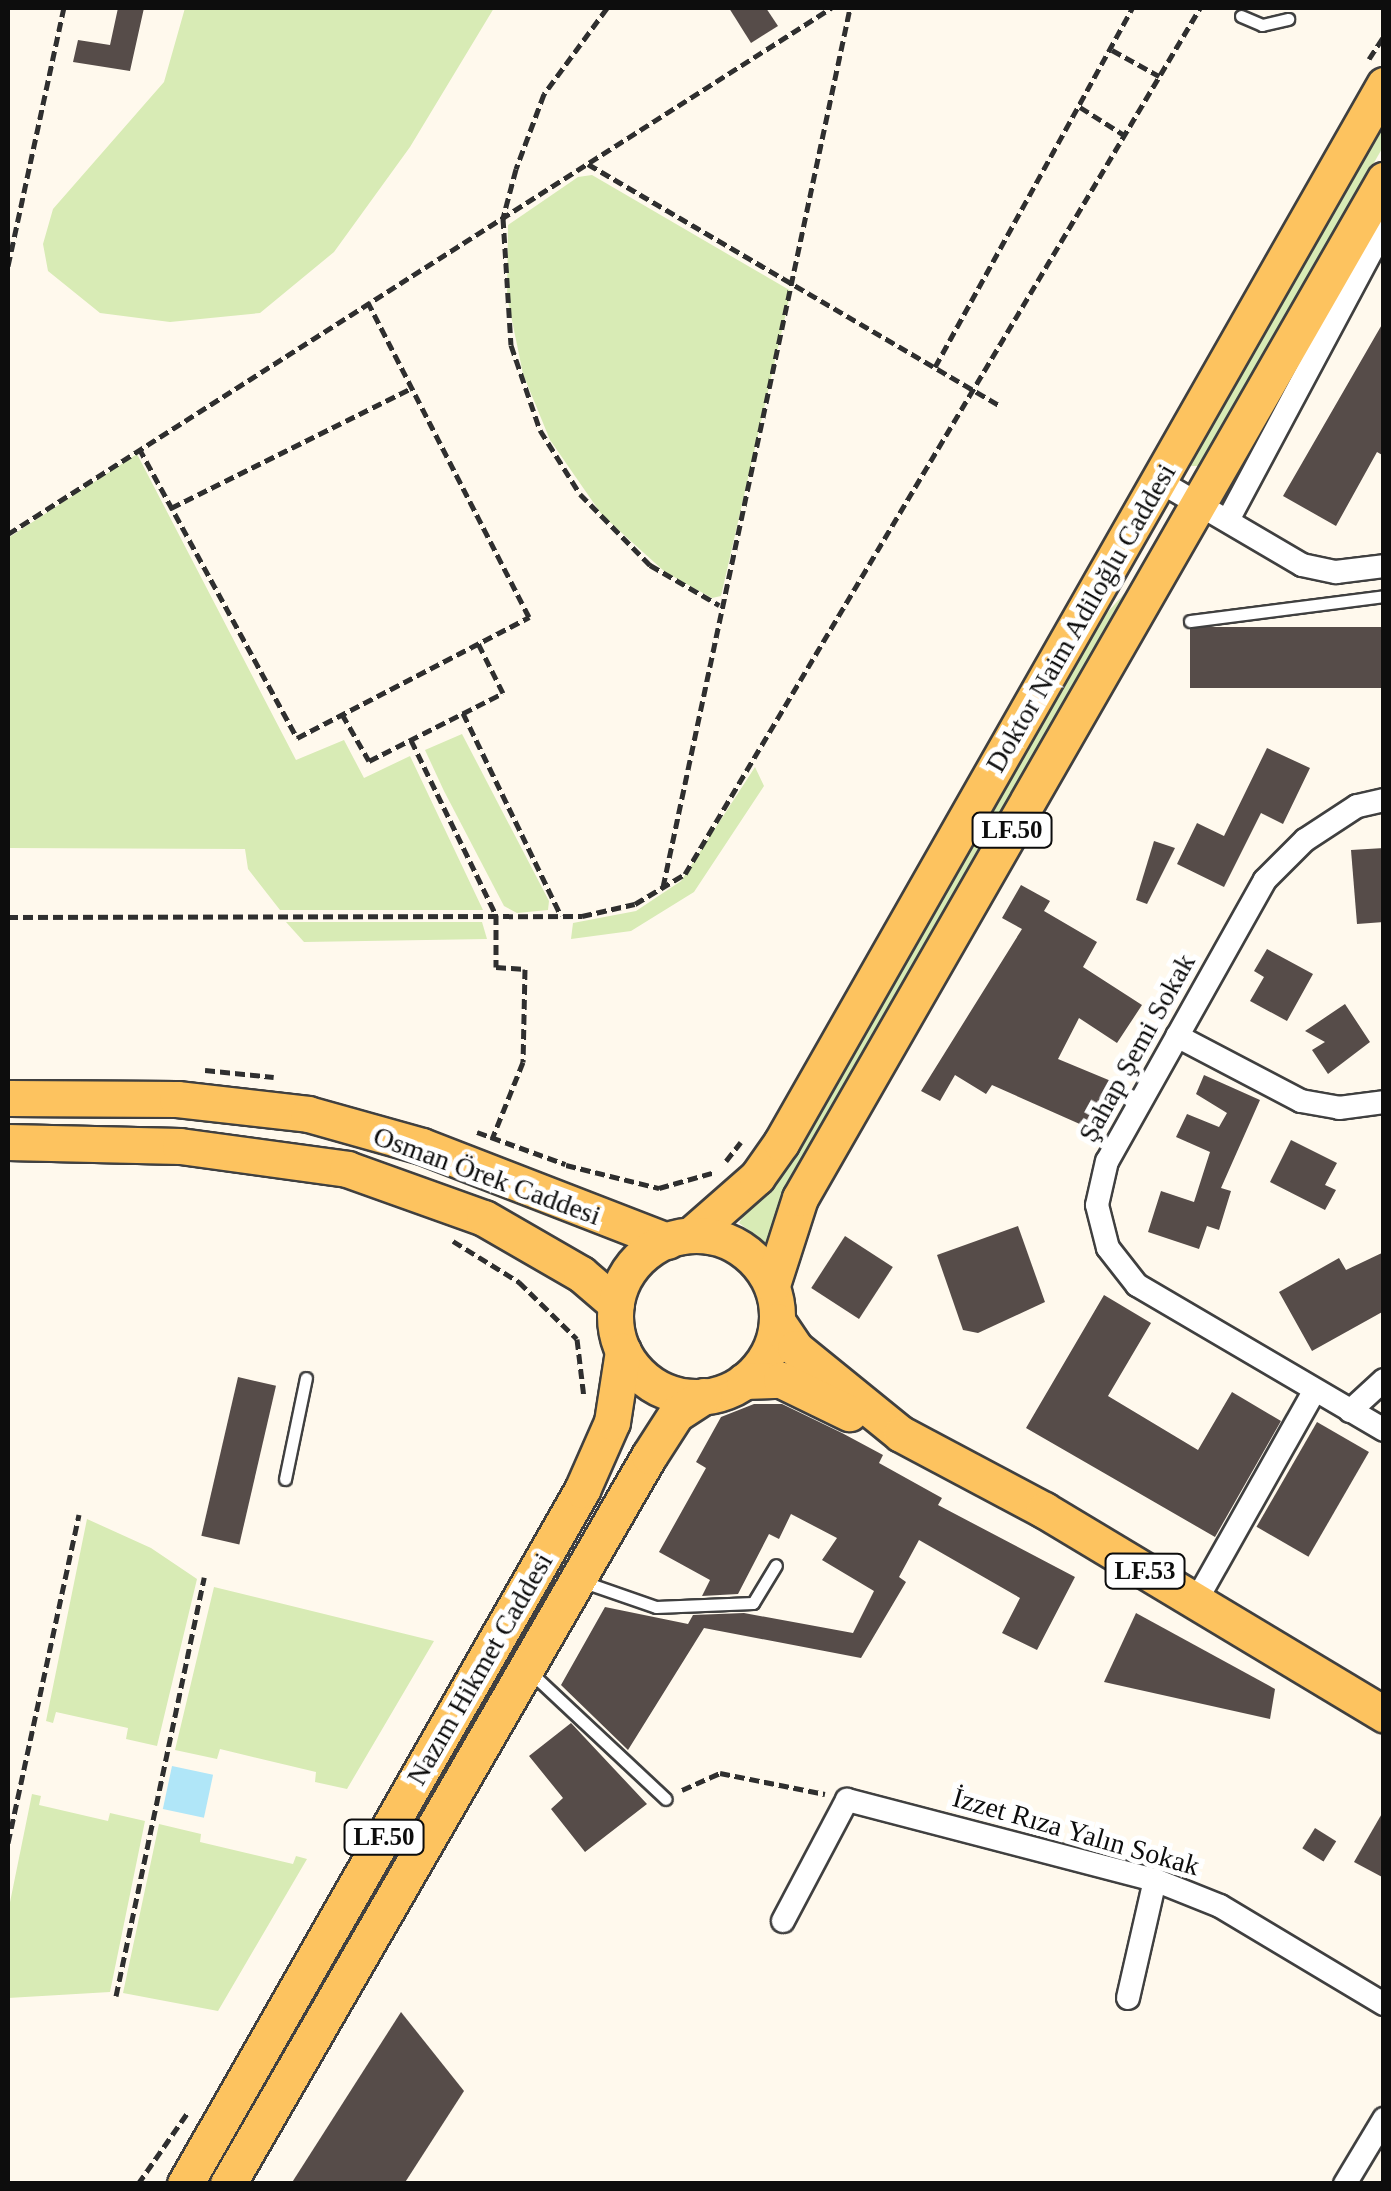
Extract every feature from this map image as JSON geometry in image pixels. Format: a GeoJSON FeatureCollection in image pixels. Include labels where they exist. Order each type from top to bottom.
{"type":"FeatureCollection","features":[{"type":"Feature","properties":{"kind":"main road","name":"Doktor Naim Adiloğlu Caddesi"},"geometry":{"type":"LineString","coordinates":[[679,1238],[757,1177],[781,1143],[1384,85]]}},
{"type":"Feature","properties":{"kind":"main road","name":"Doktor Naim Adiloğlu Caddesi"},"geometry":{"type":"LineString","coordinates":[[772,1286],[782,1235],[800,1198],[1214,513],[1384,180]]}},
{"type":"Feature","properties":{"kind":"main road","name":"Osman Örek Caddesi"},"geometry":{"type":"LineString","coordinates":[[8,1098],[177,1099],[308,1114],[422,1146],[679,1238]]}},
{"type":"Feature","properties":{"kind":"main road","name":"Osman Örek Caddesi"},"geometry":{"type":"LineString","coordinates":[[8,1142],[180,1146],[347,1169],[484,1218],[581,1274],[616,1304]]}},
{"type":"Feature","properties":{"kind":"main road"},"geometry":{"type":"LineString","coordinates":[[679,1238],[711,1236],[748,1253],[772,1286]]}},
{"type":"Feature","properties":{"kind":"main road","name":"LF.50"},"geometry":{"type":"LineString","coordinates":[[616,1304],[633,1266],[679,1238]]}},
{"type":"Feature","properties":{"kind":"main road","name":"LF.50"},"geometry":{"type":"LineString","coordinates":[[772,1286],[777,1321]]}},
{"type":"Feature","properties":{"kind":"main road"},"geometry":{"type":"LineString","coordinates":[[616,1304],[623,1350],[648,1380],[704,1396],[744,1381],[767,1355],[777,1321]]}},
{"type":"Feature","properties":{"kind":"main road","name":"LF.53"},"geometry":{"type":"LineString","coordinates":[[777,1321],[795,1348],[901,1434]]}},
{"type":"Feature","properties":{"kind":"main road","name":"Nazım Hikmet Caddesi"},"geometry":{"type":"LineString","coordinates":[[185,2184],[582,1490],[612,1422],[623,1350]]}},
{"type":"Feature","properties":{"kind":"main road","name":"LF.53"},"geometry":{"type":"LineString","coordinates":[[744,1381],[781,1380],[901,1434],[1384,1714]]}},
{"type":"Feature","properties":{"kind":"main road","name":"Nazım Hikmet Caddesi"},"geometry":{"type":"LineString","coordinates":[[228,2184],[676,1414],[704,1396]]}},
{"type":"Feature","properties":{"kind":"street"},"geometry":{"type":"LineString","coordinates":[[1214,513],[1384,228]]}},
{"type":"Feature","properties":{"kind":"street"},"geometry":{"type":"LineString","coordinates":[[1159,481],[1318,570],[1384,566]]}},
{"type":"Feature","properties":{"kind":"street","name":"Şahap Şemi Sokak"},"geometry":{"type":"LineString","coordinates":[[1384,800],[1357,806],[1306,840],[1266,880],[1107,1161],[1098,1204],[1108,1248],[1137,1285],[1384,1430]]}},
{"type":"Feature","properties":{"kind":"street"},"geometry":{"type":"LineString","coordinates":[[1178,1036],[1301,1100],[1339,1108],[1384,1102]]}},
{"type":"Feature","properties":{"kind":"street"},"geometry":{"type":"LineString","coordinates":[[1350,1411],[1384,1380]]}},
{"type":"Feature","properties":{"kind":"street"},"geometry":{"type":"LineString","coordinates":[[1196,1602],[1314,1392]]}},
{"type":"Feature","properties":{"kind":"street"},"geometry":{"type":"LineString","coordinates":[[782,1920],[847,1800]]}},
{"type":"Feature","properties":{"kind":"street","name":"İzzet Rıza Yalın Sokak"},"geometry":{"type":"LineString","coordinates":[[847,1800],[1155,1880],[1220,1906],[1384,2004]]}},
{"type":"Feature","properties":{"kind":"street"},"geometry":{"type":"LineString","coordinates":[[1128,1998],[1155,1880]]}},
{"type":"Feature","properties":{"kind":"street"},"geometry":{"type":"LineString","coordinates":[[1344,2184],[1384,2119]]}},
{"type":"Feature","properties":{"kind":"lane"},"geometry":{"type":"LineString","coordinates":[[1240,16],[1262,25],[1288,19]]}},
{"type":"Feature","properties":{"kind":"lane"},"geometry":{"type":"LineString","coordinates":[[1190,621],[1384,596]]}},
{"type":"Feature","properties":{"kind":"lane"},"geometry":{"type":"LineString","coordinates":[[284,1478],[306,1378]]}},
{"type":"Feature","properties":{"kind":"lane"},"geometry":{"type":"LineString","coordinates":[[581,1581],[656,1607],[753,1602],[776,1565]]}},
{"type":"Feature","properties":{"kind":"lane"},"geometry":{"type":"LineString","coordinates":[[529,1671],[666,1800]]}},
{"type":"Feature","properties":{"kind":"path"},"geometry":{"type":"LineString","coordinates":[[8,266],[64,8]]}},
{"type":"Feature","properties":{"kind":"path"},"geometry":{"type":"LineString","coordinates":[[606,8],[544,94],[502,218],[511,345],[553,454],[580,494],[634,552],[719,605]]}},
{"type":"Feature","properties":{"kind":"path"},"geometry":{"type":"LineString","coordinates":[[8,534],[831,8]]}},
{"type":"Feature","properties":{"kind":"path"},"geometry":{"type":"LineString","coordinates":[[663,890],[719,605],[795,286],[850,8]]}},
{"type":"Feature","properties":{"kind":"path"},"geometry":{"type":"LineString","coordinates":[[935,367],[1132,8]]}},
{"type":"Feature","properties":{"kind":"path"},"geometry":{"type":"LineString","coordinates":[[8,917],[561,916],[617,911],[663,890],[696,858],[1200,8]]}},
{"type":"Feature","properties":{"kind":"path"},"geometry":{"type":"LineString","coordinates":[[1112,50],[1159,76]]}},
{"type":"Feature","properties":{"kind":"path"},"geometry":{"type":"LineString","coordinates":[[1080,107],[1124,135]]}},
{"type":"Feature","properties":{"kind":"path"},"geometry":{"type":"LineString","coordinates":[[588,164],[999,405]]}},
{"type":"Feature","properties":{"kind":"path"},"geometry":{"type":"LineString","coordinates":[[139,448],[297,738],[529,617],[368,302]]}},
{"type":"Feature","properties":{"kind":"path"},"geometry":{"type":"LineString","coordinates":[[171,508],[412,388]]}},
{"type":"Feature","properties":{"kind":"path"},"geometry":{"type":"LineString","coordinates":[[342,714],[368,761],[503,693],[478,643]]}},
{"type":"Feature","properties":{"kind":"path"},"geometry":{"type":"LineString","coordinates":[[462,713],[561,916]]}},
{"type":"Feature","properties":{"kind":"path"},"geometry":{"type":"LineString","coordinates":[[410,740],[496,915],[496,967],[525,969],[522,1062],[486,1151]]}},
{"type":"Feature","properties":{"kind":"path"},"geometry":{"type":"LineString","coordinates":[[566,1165],[659,1188],[717,1172],[746,1136]]}},
{"type":"Feature","properties":{"kind":"path"},"geometry":{"type":"LineString","coordinates":[[437,1232],[519,1282],[577,1339],[584,1403]]}},
{"type":"Feature","properties":{"kind":"path"},"geometry":{"type":"LineString","coordinates":[[8,1843],[80,1515]]}},
{"type":"Feature","properties":{"kind":"path"},"geometry":{"type":"LineString","coordinates":[[116,1996],[204,1576]]}},
{"type":"Feature","properties":{"kind":"path"},"geometry":{"type":"LineString","coordinates":[[666,1800],[720,1773],[847,1800]]}},
{"type":"Feature","properties":{"kind":"path"},"geometry":{"type":"LineString","coordinates":[[138,2184],[196,2102]]}},
{"type":"Feature","properties":{"kind":"green space"},"geometry":{"type":"Polygon","coordinates":[[[185,8],[494,8],[410,147],[334,252],[260,313],[170,322],[100,313],[48,271],[43,244],[53,209],[164,82],[185,8]]]}},
{"type":"Feature","properties":{"kind":"green space"},"geometry":{"type":"Polygon","coordinates":[[[1383,113],[1383,147],[1200,466],[1189,466],[1383,113]]]}},
{"type":"Feature","properties":{"kind":"green space"},"geometry":{"type":"Polygon","coordinates":[[[592,175],[791,291],[721,596],[712,598],[665,572],[602,515],[550,440],[523,374],[507,296],[508,225],[578,177],[592,175]]]}},
{"type":"Feature","properties":{"kind":"green space"},"geometry":{"type":"Polygon","coordinates":[[[137,454],[296,760],[344,740],[364,778],[410,756],[483,910],[280,910],[248,869],[245,849],[8,848],[8,538],[137,454]]]}},
{"type":"Feature","properties":{"kind":"green space"},"geometry":{"type":"Polygon","coordinates":[[[1139,577],[846,1081],[767,1244],[739,1223],[857,1040],[1098,623],[1139,577]]]}},
{"type":"Feature","properties":{"kind":"green space"},"geometry":{"type":"Polygon","coordinates":[[[462,734],[549,901],[548,910],[517,913],[504,906],[444,791],[425,750],[462,734]]]}},
{"type":"Feature","properties":{"kind":"green space"},"geometry":{"type":"Polygon","coordinates":[[[755,767],[764,786],[694,892],[631,931],[571,939],[573,923],[636,911],[681,881],[755,767]]]}},
{"type":"Feature","properties":{"kind":"green space"},"geometry":{"type":"Polygon","coordinates":[[[286,922],[482,922],[487,939],[304,942],[286,922]]]}},
{"type":"Feature","properties":{"kind":"green space"},"geometry":{"type":"Polygon","coordinates":[[[87,1519],[151,1548],[197,1579],[157,1746],[126,1739],[128,1728],[56,1712],[53,1723],[46,1721],[87,1519]]]}},
{"type":"Feature","properties":{"kind":"green space"},"geometry":{"type":"Polygon","coordinates":[[[214,1587],[434,1641],[347,1789],[315,1782],[316,1772],[220,1749],[217,1759],[175,1750],[214,1587]]]}},
{"type":"Feature","properties":{"kind":"green space"},"geometry":{"type":"Polygon","coordinates":[[[32,1794],[41,1796],[39,1805],[108,1821],[110,1813],[145,1821],[110,1992],[8,1998],[8,1912],[32,1794]]]}},
{"type":"Feature","properties":{"kind":"green space"},"geometry":{"type":"Polygon","coordinates":[[[159,1824],[201,1834],[200,1842],[293,1864],[296,1856],[307,1859],[218,2011],[123,1993],[159,1824]]]}},
{"type":"Feature","properties":{"kind":"water"},"geometry":{"type":"Polygon","coordinates":[[[172,1766],[213,1775],[204,1818],[163,1809],[172,1766]]]}},
{"type":"Feature","properties":{"kind":"building"},"geometry":{"type":"Polygon","coordinates":[[[118,8],[144,8],[130,71],[73,62],[78,40],[110,45],[118,8]]]}},
{"type":"Feature","properties":{"kind":"building"},"geometry":{"type":"Polygon","coordinates":[[[729,8],[766,8],[778,26],[751,43],[729,8]]]}},
{"type":"Feature","properties":{"kind":"building"},"geometry":{"type":"Polygon","coordinates":[[[1384,321],[1384,456],[1377,452],[1336,526],[1283,496],[1384,321]]]}},
{"type":"Feature","properties":{"kind":"building"},"geometry":{"type":"Polygon","coordinates":[[[1190,627],[1384,627],[1384,688],[1190,688],[1190,627]]]}},
{"type":"Feature","properties":{"kind":"building"},"geometry":{"type":"Polygon","coordinates":[[[1267,748],[1310,768],[1283,824],[1261,813],[1224,887],[1177,864],[1197,823],[1224,836],[1267,748]]]}},
{"type":"Feature","properties":{"kind":"building"},"geometry":{"type":"Polygon","coordinates":[[[1154,841],[1175,848],[1147,904],[1136,900],[1154,841]]]}},
{"type":"Feature","properties":{"kind":"building"},"geometry":{"type":"Polygon","coordinates":[[[1384,848],[1384,922],[1357,924],[1351,850],[1384,848]]]}},
{"type":"Feature","properties":{"kind":"building"},"geometry":{"type":"Polygon","coordinates":[[[1021,885],[1050,901],[1044,911],[1097,942],[1083,967],[1142,1005],[1117,1043],[1079,1018],[1058,1059],[1111,1081],[1091,1129],[992,1085],[986,1094],[955,1075],[940,1101],[921,1091],[1022,929],[1002,918],[1021,885]]]}},
{"type":"Feature","properties":{"kind":"building"},"geometry":{"type":"Polygon","coordinates":[[[1267,949],[1313,974],[1287,1021],[1250,1001],[1264,977],[1254,971],[1267,949]]]}},
{"type":"Feature","properties":{"kind":"building"},"geometry":{"type":"Polygon","coordinates":[[[1345,1004],[1370,1042],[1328,1074],[1312,1050],[1325,1042],[1305,1031],[1345,1004]]]}},
{"type":"Feature","properties":{"kind":"building"},"geometry":{"type":"Polygon","coordinates":[[[1204,1075],[1260,1100],[1221,1188],[1231,1191],[1219,1230],[1207,1226],[1199,1249],[1148,1232],[1161,1191],[1194,1202],[1210,1152],[1176,1137],[1187,1114],[1219,1127],[1227,1113],[1196,1094],[1204,1075]]]}},
{"type":"Feature","properties":{"kind":"building"},"geometry":{"type":"Polygon","coordinates":[[[1291,1140],[1337,1163],[1325,1185],[1336,1190],[1325,1210],[1270,1182],[1291,1140]]]}},
{"type":"Feature","properties":{"kind":"building"},"geometry":{"type":"Polygon","coordinates":[[[1018,1226],[1045,1302],[978,1333],[963,1330],[937,1255],[1018,1226]]]}},
{"type":"Feature","properties":{"kind":"building"},"geometry":{"type":"Polygon","coordinates":[[[845,1236],[893,1267],[859,1319],[811,1288],[845,1236]]]}},
{"type":"Feature","properties":{"kind":"building"},"geometry":{"type":"Polygon","coordinates":[[[1384,1252],[1384,1311],[1312,1351],[1279,1292],[1339,1258],[1346,1270],[1384,1252]]]}},
{"type":"Feature","properties":{"kind":"building"},"geometry":{"type":"Polygon","coordinates":[[[1104,1295],[1151,1323],[1108,1396],[1198,1450],[1232,1392],[1281,1421],[1215,1537],[1026,1428],[1104,1295]]]}},
{"type":"Feature","properties":{"kind":"building"},"geometry":{"type":"Polygon","coordinates":[[[238,1377],[276,1386],[239,1545],[201,1536],[238,1377]]]}},
{"type":"Feature","properties":{"kind":"building"},"geometry":{"type":"Polygon","coordinates":[[[754,1404],[782,1404],[883,1455],[879,1463],[942,1498],[938,1505],[1075,1577],[1037,1650],[1002,1633],[1020,1598],[919,1540],[899,1577],[906,1582],[861,1658],[704,1628],[628,1750],[561,1685],[605,1607],[688,1624],[693,1615],[744,1613],[853,1633],[874,1591],[822,1560],[837,1538],[791,1514],[779,1539],[769,1534],[738,1594],[702,1596],[710,1580],[659,1552],[706,1468],[696,1462],[721,1417],[754,1404]]]}},
{"type":"Feature","properties":{"kind":"building"},"geometry":{"type":"Polygon","coordinates":[[[1317,1422],[1369,1452],[1308,1557],[1256,1527],[1317,1422]]]}},
{"type":"Feature","properties":{"kind":"building"},"geometry":{"type":"Polygon","coordinates":[[[1136,1613],[1275,1689],[1270,1719],[1104,1682],[1136,1613]]]}},
{"type":"Feature","properties":{"kind":"building"},"geometry":{"type":"Polygon","coordinates":[[[571,1723],[647,1804],[585,1852],[551,1809],[563,1798],[529,1756],[571,1723]]]}},
{"type":"Feature","properties":{"kind":"building"},"geometry":{"type":"Polygon","coordinates":[[[1384,1810],[1384,1878],[1354,1862],[1384,1810]]]}},
{"type":"Feature","properties":{"kind":"building"},"geometry":{"type":"Polygon","coordinates":[[[1315,1828],[1336,1841],[1323,1862],[1302,1848],[1315,1828]]]}},
{"type":"Feature","properties":{"kind":"building"},"geometry":{"type":"Polygon","coordinates":[[[401,2012],[464,2091],[404,2184],[291,2184],[401,2012]]]}}]}
